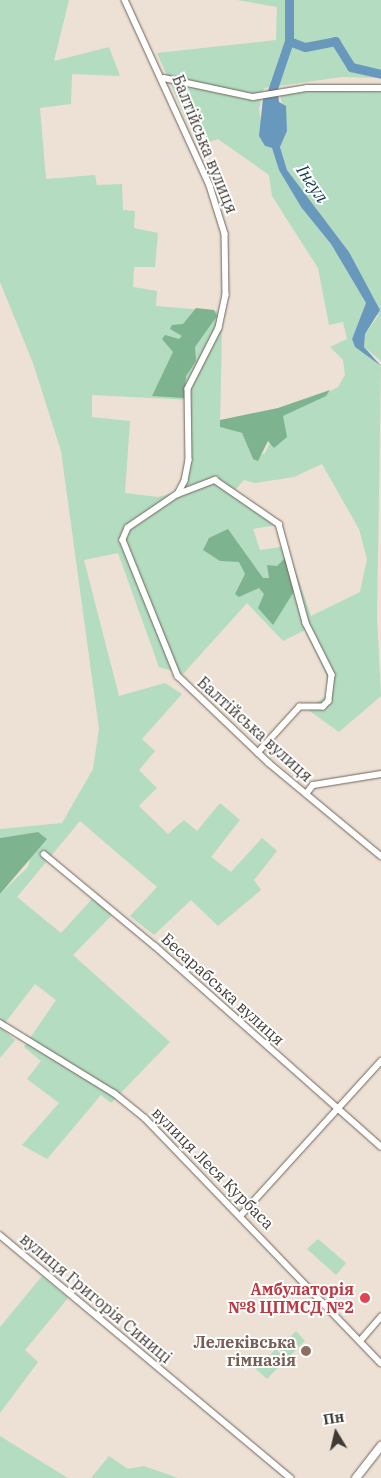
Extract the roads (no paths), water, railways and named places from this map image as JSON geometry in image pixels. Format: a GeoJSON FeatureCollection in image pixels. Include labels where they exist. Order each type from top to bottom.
{"type":"FeatureCollection","features":[{"type":"Feature","properties":{"kind":"street","name":"Балтійська вулиця"},"geometry":{"type":"LineString","coordinates":[[125,0],[164,78],[225,234],[225,314],[188,389],[189,460],[178,494],[128,528],[124,540],[128,556],[178,676],[258,753],[381,856]]}},
{"type":"Feature","properties":{"kind":"street"},"geometry":{"type":"LineString","coordinates":[[164,78],[260,96],[331,87],[381,88]]}},
{"type":"Feature","properties":{"kind":"street"},"geometry":{"type":"LineString","coordinates":[[178,494],[216,480],[279,524],[306,623],[332,675],[334,691],[323,707],[300,707],[258,753]]}},
{"type":"Feature","properties":{"kind":"street"},"geometry":{"type":"LineString","coordinates":[[306,794],[313,785],[381,774]]}},
{"type":"Feature","properties":{"kind":"street","name":"Бесарабська вулиця"},"geometry":{"type":"LineString","coordinates":[[44,854],[156,946],[381,1147]]}},
{"type":"Feature","properties":{"kind":"street","name":"вулиця Леся Курбаса"},"geometry":{"type":"LineString","coordinates":[[0,1023],[114,1093],[241,1215],[381,1363]]}},
{"type":"Feature","properties":{"kind":"street"},"geometry":{"type":"LineString","coordinates":[[241,1215],[381,1061]]}},
{"type":"Feature","properties":{"kind":"street","name":"вулиця Григорія Синиці"},"geometry":{"type":"LineString","coordinates":[[0,1235],[291,1478]]}},
{"type":"Feature","properties":{"kind":"street"},"geometry":{"type":"LineString","coordinates":[[360,1341],[381,1317]]}},
{"type":"Feature","properties":{"kind":"street"},"geometry":{"type":"LineString","coordinates":[[356,1478],[381,1446]]}},
{"type":"Feature","properties":{"kind":"water"},"geometry":{"type":"Polygon","coordinates":[[[278,94],[279,102],[286,106],[287,131],[280,147],[287,170],[349,252],[380,310],[365,334],[364,347],[381,366],[355,347],[352,339],[366,303],[331,244],[301,207],[279,170],[272,148],[265,146],[259,136],[263,98],[278,94]]]}},
{"type":"Feature","properties":{"kind":"waterway","name":"Інгул"},"geometry":{"type":"LineString","coordinates":[[268,103],[289,41],[289,0]]}},
{"type":"Feature","properties":{"kind":"waterway"},"geometry":{"type":"LineString","coordinates":[[289,41],[305,47],[335,41],[351,67],[381,74]]}},
{"type":"Feature","properties":{"kind":"place","name":"Амбулаторія №8 ЦПМСД №2"},"geometry":{"type":"Point","coordinates":[365,1298]}},
{"type":"Feature","properties":{"kind":"place","name":"Лелеківська гімназія"},"geometry":{"type":"Point","coordinates":[306,1351]}}]}
